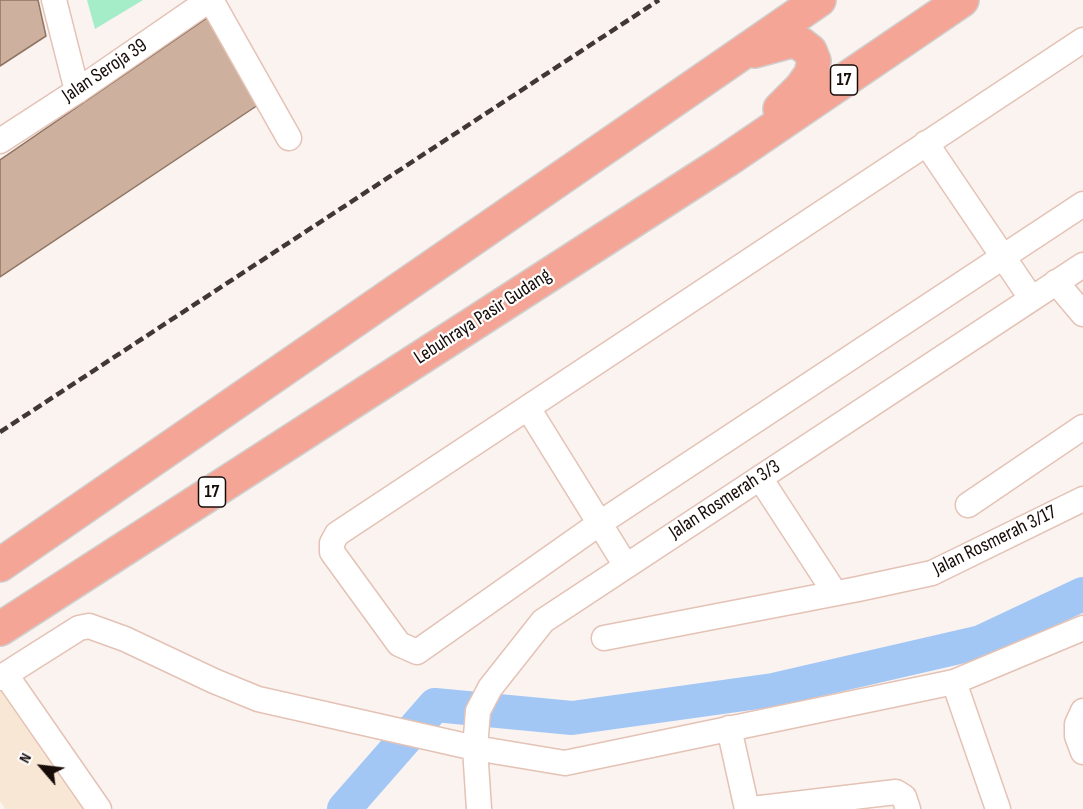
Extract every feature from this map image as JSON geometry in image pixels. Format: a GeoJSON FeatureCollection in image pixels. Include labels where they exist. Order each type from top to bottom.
{"type":"FeatureCollection","features":[{"type":"Feature","properties":{"kind":"highway"},"geometry":{"type":"LineString","coordinates":[[0,565],[819,0]]}},
{"type":"Feature","properties":{"kind":"highway","name":"Lebuhraya Pasir Gudang"},"geometry":{"type":"LineString","coordinates":[[0,629],[727,160],[962,0]]}},
{"type":"Feature","properties":{"kind":"highway"},"geometry":{"type":"LineString","coordinates":[[727,160],[801,88],[811,74],[814,61],[810,51],[801,44],[790,41],[733,58]]}},
{"type":"Feature","properties":{"kind":"street"},"geometry":{"type":"LineString","coordinates":[[54,0],[77,91]]}},
{"type":"Feature","properties":{"kind":"street"},"geometry":{"type":"LineString","coordinates":[[210,0],[289,138]]}},
{"type":"Feature","properties":{"kind":"street","name":"Jalan Seroja 39"},"geometry":{"type":"LineString","coordinates":[[0,141],[210,0]]}},
{"type":"Feature","properties":{"kind":"street"},"geometry":{"type":"LineString","coordinates":[[1083,40],[337,534],[332,543],[332,552],[399,644],[417,652],[600,524],[1083,204]]}},
{"type":"Feature","properties":{"kind":"street"},"geometry":{"type":"LineString","coordinates":[[926,143],[1031,298]]}},
{"type":"Feature","properties":{"kind":"street","name":"Jalan Rosmerah 3/3"},"geometry":{"type":"LineString","coordinates":[[479,809],[475,748],[478,711],[490,688],[543,621],[1083,265]]}},
{"type":"Feature","properties":{"kind":"street"},"geometry":{"type":"LineString","coordinates":[[1056,282],[1083,314]]}},
{"type":"Feature","properties":{"kind":"street"},"geometry":{"type":"LineString","coordinates":[[528,408],[626,566]]}},
{"type":"Feature","properties":{"kind":"street"},"geometry":{"type":"LineString","coordinates":[[968,505],[1083,427]]}},
{"type":"Feature","properties":{"kind":"street"},"geometry":{"type":"LineString","coordinates":[[760,478],[835,593]]}},
{"type":"Feature","properties":{"kind":"street","name":"Jalan Rosmerah 3/17"},"geometry":{"type":"LineString","coordinates":[[604,639],[932,573],[1083,499]]}},
{"type":"Feature","properties":{"kind":"street"},"geometry":{"type":"LineString","coordinates":[[99,809],[3,676],[79,628],[89,626],[125,639],[258,699],[475,748],[566,763],[954,682],[1083,628]]}},
{"type":"Feature","properties":{"kind":"street"},"geometry":{"type":"LineString","coordinates":[[954,682],[998,809]]}},
{"type":"Feature","properties":{"kind":"street"},"geometry":{"type":"LineString","coordinates":[[1083,711],[1077,724],[1077,736],[1083,752]]}},
{"type":"Feature","properties":{"kind":"street"},"geometry":{"type":"LineString","coordinates":[[729,728],[747,809]]}},
{"type":"Feature","properties":{"kind":"street"},"geometry":{"type":"LineString","coordinates":[[752,809],[902,800]]}},
{"type":"Feature","properties":{"kind":"shaded area"},"geometry":{"type":"Polygon","coordinates":[[[3,688],[86,809],[5,809],[0,801],[0,690],[3,688]]]}},
{"type":"Feature","properties":{"kind":"green space"},"geometry":{"type":"Polygon","coordinates":[[[87,0],[143,0],[95,29],[87,0]]]}},
{"type":"Feature","properties":{"kind":"building"},"geometry":{"type":"Polygon","coordinates":[[[0,0],[38,0],[46,36],[0,66],[0,0]]]}},
{"type":"Feature","properties":{"kind":"building"},"geometry":{"type":"Polygon","coordinates":[[[207,18],[261,103],[0,277],[0,160],[207,18]]]}},
{"type":"Feature","properties":{"kind":"waterway"},"geometry":{"type":"LineString","coordinates":[[344,809],[435,705],[572,718],[773,690],[981,642],[1083,594]]}},
{"type":"Feature","properties":{"kind":"railway"},"geometry":{"type":"LineString","coordinates":[[0,432],[659,0]]}}]}
